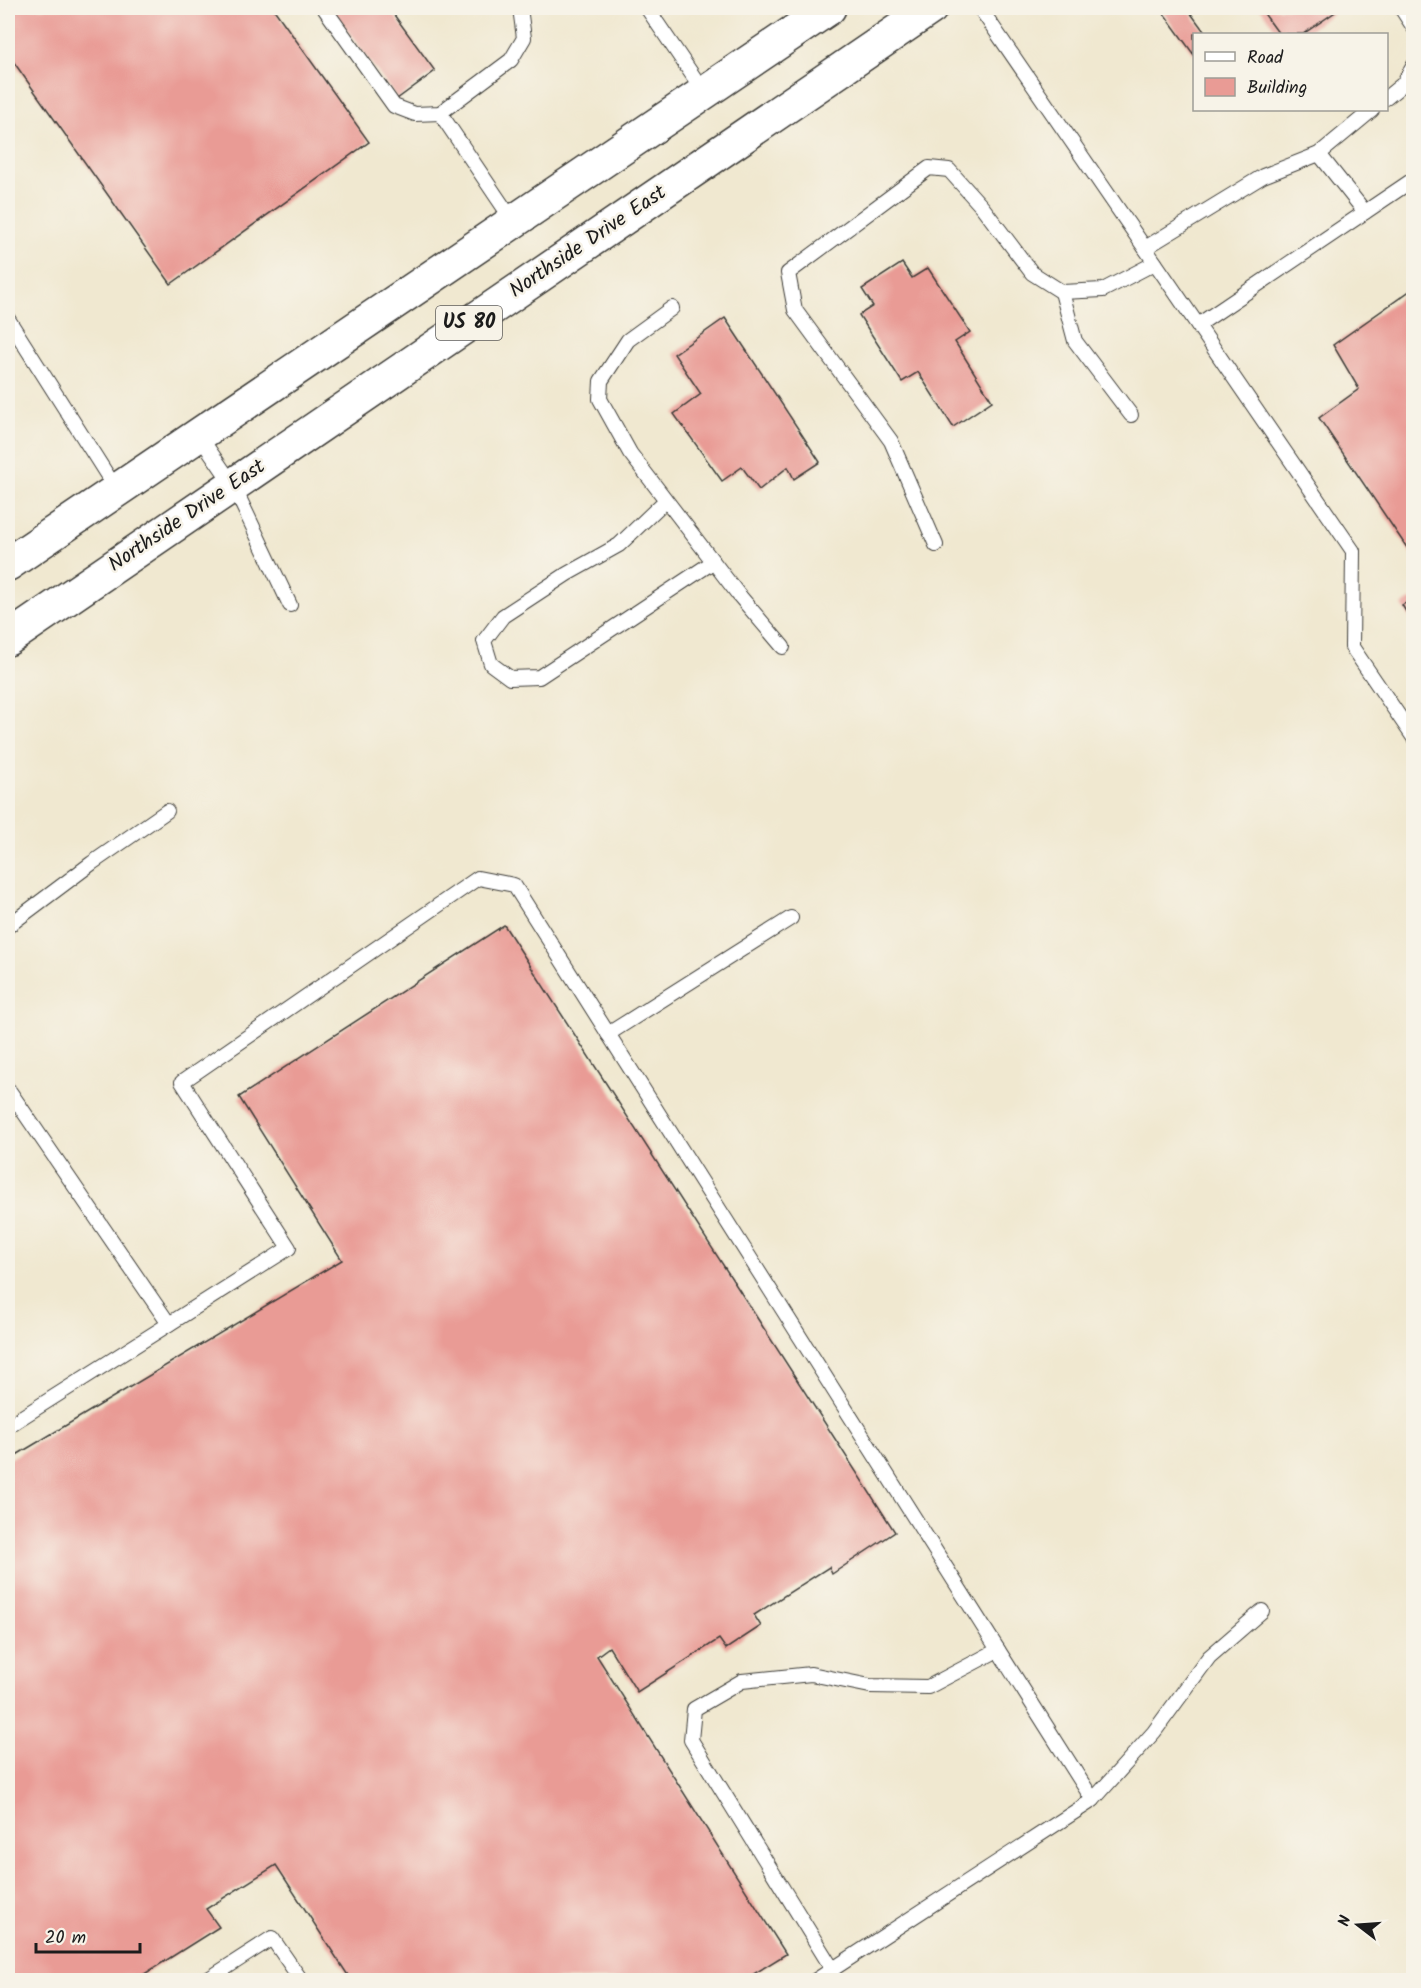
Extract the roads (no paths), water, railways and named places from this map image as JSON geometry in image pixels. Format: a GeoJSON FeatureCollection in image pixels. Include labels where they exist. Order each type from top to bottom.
{"type":"FeatureCollection","features":[{"type":"Feature","properties":{"kind":"main road","name":"US 80"},"geometry":{"type":"LineString","coordinates":[[8,564],[829,8]]}},
{"type":"Feature","properties":{"kind":"main road","name":"Northside Drive East"},"geometry":{"type":"LineString","coordinates":[[8,639],[931,8]]}},
{"type":"Feature","properties":{"kind":"lane"},"geometry":{"type":"LineString","coordinates":[[324,8],[394,106],[415,114],[440,113],[511,60],[524,38],[520,8]]}},
{"type":"Feature","properties":{"kind":"lane"},"geometry":{"type":"LineString","coordinates":[[647,8],[704,92]]}},
{"type":"Feature","properties":{"kind":"lane"},"geometry":{"type":"LineString","coordinates":[[980,8],[1353,551],[1352,647],[1413,738]]}},
{"type":"Feature","properties":{"kind":"lane"},"geometry":{"type":"LineString","coordinates":[[1401,8],[1413,28]]}},
{"type":"Feature","properties":{"kind":"lane"},"geometry":{"type":"LineString","coordinates":[[1388,96],[1403,84],[1413,65]]}},
{"type":"Feature","properties":{"kind":"lane"},"geometry":{"type":"LineString","coordinates":[[1145,248],[1263,176],[1318,154],[1371,111]]}},
{"type":"Feature","properties":{"kind":"lane"},"geometry":{"type":"LineString","coordinates":[[440,113],[513,221]]}},
{"type":"Feature","properties":{"kind":"lane"},"geometry":{"type":"LineString","coordinates":[[1318,154],[1365,212]]}},
{"type":"Feature","properties":{"kind":"lane"},"geometry":{"type":"LineString","coordinates":[[936,545],[891,441],[795,310],[788,273],[929,168],[949,170],[983,208],[1032,273],[1062,292],[1103,290],[1155,263]]}},
{"type":"Feature","properties":{"kind":"lane"},"geometry":{"type":"LineString","coordinates":[[1198,325],[1413,179]]}},
{"type":"Feature","properties":{"kind":"lane"},"geometry":{"type":"LineString","coordinates":[[1062,292],[1075,340],[1131,415]]}},
{"type":"Feature","properties":{"kind":"lane"},"geometry":{"type":"LineString","coordinates":[[672,308],[628,340],[601,381],[600,399],[630,453],[665,501],[783,647]]}},
{"type":"Feature","properties":{"kind":"lane"},"geometry":{"type":"LineString","coordinates":[[8,319],[116,489]]}},
{"type":"Feature","properties":{"kind":"lane"},"geometry":{"type":"LineString","coordinates":[[198,434],[233,485],[290,605]]}},
{"type":"Feature","properties":{"kind":"lane"},"geometry":{"type":"LineString","coordinates":[[665,501],[619,545],[567,574],[503,616],[484,641],[491,664],[510,678],[539,677],[713,562]]}},
{"type":"Feature","properties":{"kind":"lane"},"geometry":{"type":"LineString","coordinates":[[8,926],[92,863],[167,811]]}},
{"type":"Feature","properties":{"kind":"lane"},"geometry":{"type":"LineString","coordinates":[[8,1426],[289,1248],[182,1082],[478,878],[514,885],[1093,1800]]}},
{"type":"Feature","properties":{"kind":"lane"},"geometry":{"type":"LineString","coordinates":[[608,1034],[791,918]]}},
{"type":"Feature","properties":{"kind":"lane"},"geometry":{"type":"LineString","coordinates":[[8,1089],[169,1324]]}},
{"type":"Feature","properties":{"kind":"lane"},"geometry":{"type":"LineString","coordinates":[[816,1980],[1093,1800],[1154,1732],[1209,1657],[1262,1611]]}},
{"type":"Feature","properties":{"kind":"lane"},"geometry":{"type":"LineString","coordinates":[[832,1970],[691,1740],[694,1709],[742,1681],[811,1674],[870,1686],[928,1687],[998,1650]]}},
{"type":"Feature","properties":{"kind":"lane"},"geometry":{"type":"LineString","coordinates":[[207,1980],[272,1938],[301,1980]]}}]}
